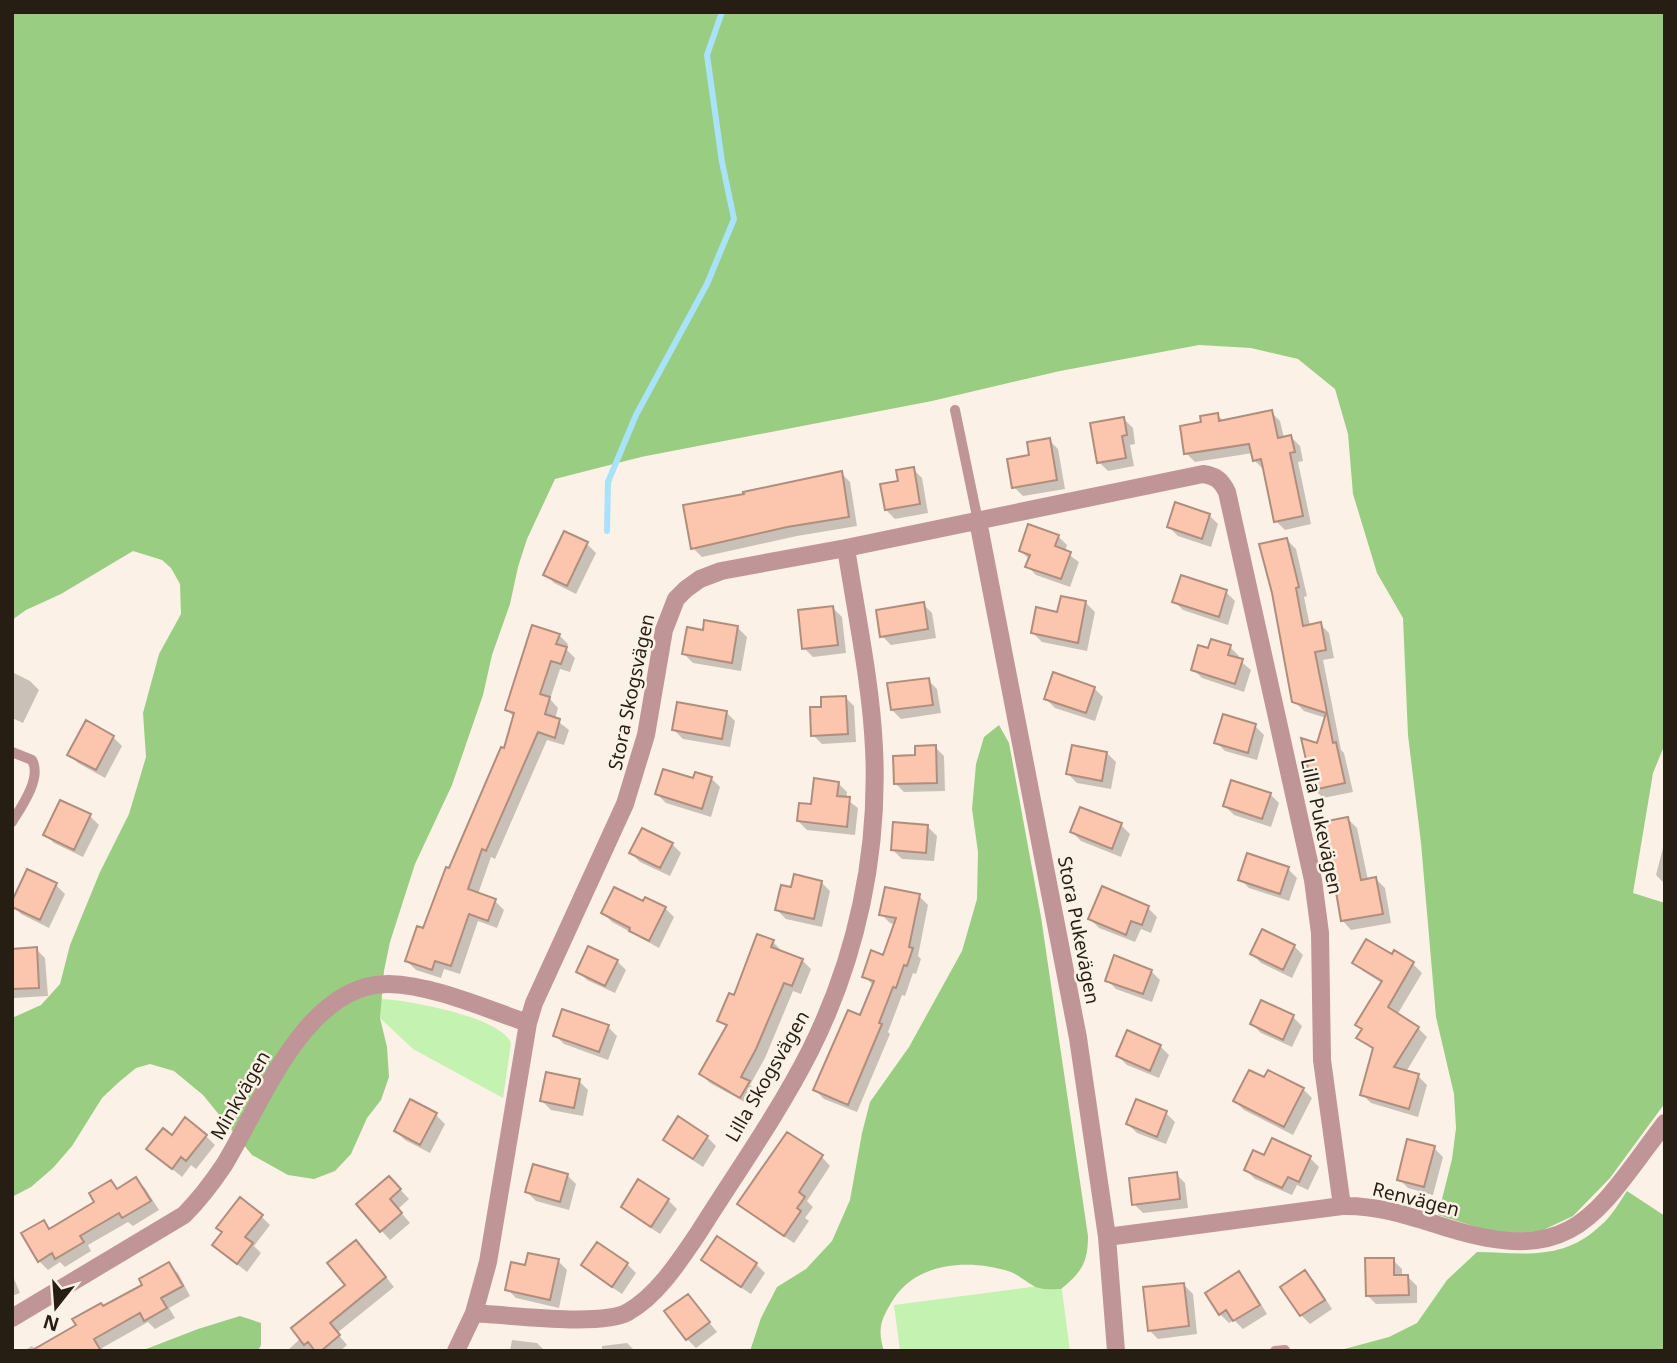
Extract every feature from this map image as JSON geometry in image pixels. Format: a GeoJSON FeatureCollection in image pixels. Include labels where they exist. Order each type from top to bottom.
{"type":"FeatureCollection","features":[{"type":"Feature","properties":{"kind":"street","name":"Stora Skogsvägen"},"geometry":{"type":"LineString","coordinates":[[456,1351],[474,1313],[488,1262],[528,1023],[534,1003],[611,837],[636,772],[646,735],[664,630],[676,599],[700,579],[721,571],[978,522],[1203,474]]}},
{"type":"Feature","properties":{"kind":"street","name":"Lilla Pukevägen"},"geometry":{"type":"LineString","coordinates":[[1203,474],[1221,481],[1227,492],[1313,880],[1320,933],[1322,1060],[1342,1206]]}},
{"type":"Feature","properties":{"kind":"street","name":"Stora Pukevägen"},"geometry":{"type":"LineString","coordinates":[[978,522],[1078,1038],[1107,1237],[1116,1351]]}},
{"type":"Feature","properties":{"kind":"street","name":"Lilla Skogsvägen"},"geometry":{"type":"LineString","coordinates":[[474,1313],[609,1318],[626,1313],[645,1300],[682,1257],[699,1232],[809,1052],[826,1016],[855,933],[866,882],[873,822],[875,776],[872,720],[846,548]]}},
{"type":"Feature","properties":{"kind":"street","name":"Minkvägen"},"geometry":{"type":"LineString","coordinates":[[12,1318],[171,1225],[198,1202],[224,1164],[294,1044],[316,1017],[341,998],[373,985],[406,985],[528,1023]]}},
{"type":"Feature","properties":{"kind":"street","name":"Renvägen"},"geometry":{"type":"LineString","coordinates":[[1107,1237],[1342,1206],[1375,1207],[1487,1238],[1537,1241],[1556,1237],[1573,1229],[1604,1202],[1665,1123]]}},
{"type":"Feature","properties":{"kind":"lane"},"geometry":{"type":"LineString","coordinates":[[955,410],[978,522]]}},
{"type":"Feature","properties":{"kind":"lane"},"geometry":{"type":"LineString","coordinates":[[12,752],[32,760],[35,772],[12,822]]}},
{"type":"Feature","properties":{"kind":"green space"},"geometry":{"type":"Polygon","coordinates":[[[12,12],[1665,12],[1665,744],[1653,773],[1633,893],[1665,903],[1665,1103],[1610,1178],[1573,1216],[1541,1231],[1516,1233],[1489,1231],[1438,1215],[1452,1159],[1456,1128],[1454,1094],[1436,1017],[1421,843],[1408,735],[1403,618],[1377,573],[1353,494],[1348,434],[1335,389],[1298,359],[1251,348],[1199,345],[1060,371],[932,401],[641,457],[555,479],[527,539],[510,604],[492,655],[483,695],[452,785],[415,864],[390,942],[384,971],[380,1018],[387,1047],[389,1077],[381,1100],[367,1118],[351,1154],[335,1171],[314,1179],[288,1175],[252,1155],[203,1095],[174,1071],[150,1064],[136,1068],[102,1098],[72,1146],[53,1168],[31,1187],[12,1197],[12,1018],[41,1005],[60,984],[70,945],[100,872],[129,814],[146,757],[143,713],[159,654],[181,614],[180,584],[171,568],[162,560],[133,551],[12,620],[12,12]]]}},
{"type":"Feature","properties":{"kind":"green space"},"geometry":{"type":"Polygon","coordinates":[[[999,725],[1009,743],[1041,917],[1088,1236],[1085,1260],[1079,1272],[1061,1289],[1039,1288],[1011,1272],[979,1265],[946,1266],[916,1277],[903,1287],[883,1319],[881,1336],[884,1351],[750,1351],[761,1318],[777,1287],[806,1269],[832,1241],[850,1200],[870,1102],[909,1047],[962,951],[977,899],[978,852],[972,809],[976,764],[984,737],[999,725]]]}},
{"type":"Feature","properties":{"kind":"green space"},"geometry":{"type":"Polygon","coordinates":[[[381,999],[452,1012],[490,1025],[504,1034],[511,1043],[503,1098],[413,1049],[380,1018],[381,999]]]}},
{"type":"Feature","properties":{"kind":"green space"},"geometry":{"type":"Polygon","coordinates":[[[1627,1191],[1665,1216],[1665,1351],[1337,1351],[1389,1337],[1417,1323],[1447,1280],[1477,1252],[1542,1252],[1572,1245],[1600,1226],[1615,1210],[1627,1191]]]}},
{"type":"Feature","properties":{"kind":"green space"},"geometry":{"type":"Polygon","coordinates":[[[1061,1283],[1070,1351],[900,1351],[894,1305],[1061,1283]]]}},
{"type":"Feature","properties":{"kind":"green space"},"geometry":{"type":"Polygon","coordinates":[[[240,1316],[261,1323],[261,1345],[258,1351],[141,1351],[198,1329],[240,1316]]]}},
{"type":"Feature","properties":{"kind":"building"},"geometry":{"type":"Polygon","coordinates":[[[1272,410],[1278,438],[1291,435],[1295,452],[1290,453],[1303,516],[1274,522],[1261,459],[1253,461],[1249,444],[1184,454],[1180,426],[1201,422],[1200,416],[1218,413],[1219,421],[1272,410]]]}},
{"type":"Feature","properties":{"kind":"building"},"geometry":{"type":"Polygon","coordinates":[[[1124,417],[1127,435],[1122,436],[1126,458],[1097,463],[1090,423],[1124,417]]]}},
{"type":"Feature","properties":{"kind":"building"},"geometry":{"type":"Polygon","coordinates":[[[1050,438],[1057,480],[1012,488],[1007,459],[1029,455],[1027,442],[1050,438]]]}},
{"type":"Feature","properties":{"kind":"building"},"geometry":{"type":"Polygon","coordinates":[[[914,467],[920,504],[885,510],[880,484],[898,481],[896,470],[914,467]]]}},
{"type":"Feature","properties":{"kind":"building"},"geometry":{"type":"Polygon","coordinates":[[[842,471],[849,517],[787,527],[691,549],[683,505],[842,471]]]}},
{"type":"Feature","properties":{"kind":"building"},"geometry":{"type":"Polygon","coordinates":[[[1175,502],[1210,514],[1202,539],[1167,527],[1175,502]]]}},
{"type":"Feature","properties":{"kind":"building"},"geometry":{"type":"Polygon","coordinates":[[[1028,524],[1059,535],[1055,546],[1071,552],[1061,579],[1025,567],[1030,555],[1019,551],[1028,524]]]}},
{"type":"Feature","properties":{"kind":"building"},"geometry":{"type":"Polygon","coordinates":[[[564,531],[588,542],[567,586],[543,575],[564,531]]]}},
{"type":"Feature","properties":{"kind":"building"},"geometry":{"type":"Polygon","coordinates":[[[1287,538],[1299,587],[1296,588],[1303,626],[1321,622],[1326,650],[1315,652],[1333,743],[1336,742],[1345,783],[1313,790],[1301,738],[1317,743],[1326,713],[1292,702],[1272,593],[1259,544],[1287,538]]]}},
{"type":"Feature","properties":{"kind":"building"},"geometry":{"type":"Polygon","coordinates":[[[1181,575],[1227,590],[1219,617],[1172,602],[1181,575]]]}},
{"type":"Feature","properties":{"kind":"building"},"geometry":{"type":"Polygon","coordinates":[[[1061,596],[1086,601],[1078,643],[1031,633],[1036,607],[1057,612],[1061,596]]]}},
{"type":"Feature","properties":{"kind":"building"},"geometry":{"type":"Polygon","coordinates":[[[924,602],[928,629],[880,637],[876,610],[924,602]]]}},
{"type":"Feature","properties":{"kind":"building"},"geometry":{"type":"Polygon","coordinates":[[[833,606],[838,645],[802,649],[798,610],[833,606]]]}},
{"type":"Feature","properties":{"kind":"building"},"geometry":{"type":"Polygon","coordinates":[[[704,620],[738,626],[732,663],[682,654],[687,627],[703,630],[704,620]]]}},
{"type":"Feature","properties":{"kind":"building"},"geometry":{"type":"Polygon","coordinates":[[[532,625],[560,634],[556,644],[567,647],[561,664],[551,661],[540,694],[550,697],[545,714],[560,719],[555,738],[538,732],[486,851],[482,849],[468,889],[496,899],[488,921],[469,914],[451,966],[435,961],[432,970],[405,961],[417,926],[423,928],[446,867],[449,868],[501,747],[504,748],[514,713],[505,710],[532,625]]]}},
{"type":"Feature","properties":{"kind":"building"},"geometry":{"type":"Polygon","coordinates":[[[1211,639],[1231,645],[1228,655],[1243,659],[1235,684],[1191,670],[1198,645],[1208,648],[1211,639]]]}},
{"type":"Feature","properties":{"kind":"building"},"geometry":{"type":"Polygon","coordinates":[[[1053,672],[1095,687],[1086,713],[1044,699],[1053,672]]]}},
{"type":"Feature","properties":{"kind":"building"},"geometry":{"type":"Polygon","coordinates":[[[929,678],[933,705],[891,710],[887,683],[929,678]]]}},
{"type":"Feature","properties":{"kind":"building"},"geometry":{"type":"Polygon","coordinates":[[[846,696],[848,734],[811,736],[810,707],[821,707],[821,697],[846,696]]]}},
{"type":"Feature","properties":{"kind":"building"},"geometry":{"type":"Polygon","coordinates":[[[677,702],[727,711],[722,739],[672,730],[677,702]]]}},
{"type":"Feature","properties":{"kind":"building"},"geometry":{"type":"Polygon","coordinates":[[[1223,714],[1256,724],[1248,753],[1214,743],[1223,714]]]}},
{"type":"Feature","properties":{"kind":"building"},"geometry":{"type":"Polygon","coordinates":[[[86,720],[114,736],[96,770],[67,755],[86,720]]]}},
{"type":"Feature","properties":{"kind":"building"},"geometry":{"type":"Polygon","coordinates":[[[936,745],[937,783],[894,784],[893,756],[915,755],[915,746],[936,745]]]}},
{"type":"Feature","properties":{"kind":"building"},"geometry":{"type":"Polygon","coordinates":[[[1072,745],[1107,752],[1102,781],[1066,774],[1072,745]]]}},
{"type":"Feature","properties":{"kind":"building"},"geometry":{"type":"Polygon","coordinates":[[[663,769],[693,778],[695,772],[712,777],[702,809],[655,794],[663,769]]]}},
{"type":"Feature","properties":{"kind":"building"},"geometry":{"type":"Polygon","coordinates":[[[814,778],[839,782],[837,796],[850,797],[847,827],[797,821],[799,803],[811,804],[814,778]]]}},
{"type":"Feature","properties":{"kind":"building"},"geometry":{"type":"Polygon","coordinates":[[[1231,780],[1271,793],[1262,819],[1223,806],[1231,780]]]}},
{"type":"Feature","properties":{"kind":"building"},"geometry":{"type":"Polygon","coordinates":[[[60,800],[91,814],[74,850],[43,835],[60,800]]]}},
{"type":"Feature","properties":{"kind":"building"},"geometry":{"type":"Polygon","coordinates":[[[1080,807],[1122,823],[1112,849],[1070,832],[1080,807]]]}},
{"type":"Feature","properties":{"kind":"building"},"geometry":{"type":"Polygon","coordinates":[[[1348,817],[1361,880],[1376,877],[1383,914],[1341,921],[1322,822],[1348,817]]]}},
{"type":"Feature","properties":{"kind":"building"},"geometry":{"type":"Polygon","coordinates":[[[893,822],[928,825],[926,853],[891,850],[893,822]]]}},
{"type":"Feature","properties":{"kind":"building"},"geometry":{"type":"Polygon","coordinates":[[[642,828],[673,843],[660,868],[629,853],[642,828]]]}},
{"type":"Feature","properties":{"kind":"building"},"geometry":{"type":"Polygon","coordinates":[[[1247,853],[1289,867],[1280,894],[1238,880],[1247,853]]]}},
{"type":"Feature","properties":{"kind":"building"},"geometry":{"type":"Polygon","coordinates":[[[27,869],[57,883],[40,920],[12,907],[12,901],[27,869]]]}},
{"type":"Feature","properties":{"kind":"building"},"geometry":{"type":"Polygon","coordinates":[[[794,874],[822,881],[814,919],[775,910],[781,885],[791,887],[794,874]]]}},
{"type":"Feature","properties":{"kind":"building"},"geometry":{"type":"Polygon","coordinates":[[[1102,886],[1149,906],[1142,925],[1131,921],[1126,935],[1088,919],[1102,886]]]}},
{"type":"Feature","properties":{"kind":"building"},"geometry":{"type":"Polygon","coordinates":[[[614,887],[643,901],[645,897],[666,907],[649,941],[601,913],[614,887]]]}},
{"type":"Feature","properties":{"kind":"building"},"geometry":{"type":"Polygon","coordinates":[[[885,887],[920,894],[909,947],[913,948],[896,988],[893,987],[879,1023],[882,1024],[848,1105],[813,1090],[848,1010],[860,1015],[874,981],[862,977],[871,950],[883,955],[896,918],[879,915],[885,887]]]}},
{"type":"Feature","properties":{"kind":"building"},"geometry":{"type":"Polygon","coordinates":[[[1262,929],[1295,945],[1283,970],[1250,954],[1262,929]]]}},
{"type":"Feature","properties":{"kind":"building"},"geometry":{"type":"Polygon","coordinates":[[[757,934],[774,940],[771,947],[803,959],[792,986],[784,983],[741,1077],[750,1081],[740,1098],[699,1074],[727,1025],[717,1021],[729,993],[734,995],[757,934]]]}},
{"type":"Feature","properties":{"kind":"building"},"geometry":{"type":"Polygon","coordinates":[[[1366,939],[1392,954],[1394,950],[1414,962],[1388,1007],[1419,1027],[1394,1067],[1419,1074],[1409,1109],[1360,1095],[1373,1048],[1356,1038],[1362,1029],[1355,1025],[1382,981],[1352,963],[1366,939]]]}},
{"type":"Feature","properties":{"kind":"building"},"geometry":{"type":"Polygon","coordinates":[[[588,946],[618,960],[605,986],[576,972],[588,946]]]}},
{"type":"Feature","properties":{"kind":"building"},"geometry":{"type":"Polygon","coordinates":[[[37,947],[39,988],[12,989],[12,949],[37,947]]]}},
{"type":"Feature","properties":{"kind":"building"},"geometry":{"type":"Polygon","coordinates":[[[1114,955],[1152,970],[1143,994],[1105,981],[1114,955]]]}},
{"type":"Feature","properties":{"kind":"building"},"geometry":{"type":"Polygon","coordinates":[[[1261,1000],[1294,1015],[1283,1040],[1250,1024],[1261,1000]]]}},
{"type":"Feature","properties":{"kind":"building"},"geometry":{"type":"Polygon","coordinates":[[[562,1009],[609,1025],[599,1052],[553,1036],[562,1009]]]}},
{"type":"Feature","properties":{"kind":"building"},"geometry":{"type":"Polygon","coordinates":[[[1127,1030],[1161,1045],[1150,1071],[1116,1056],[1127,1030]]]}},
{"type":"Feature","properties":{"kind":"building"},"geometry":{"type":"Polygon","coordinates":[[[1249,1070],[1264,1077],[1268,1070],[1304,1088],[1284,1127],[1233,1101],[1249,1070]]]}},
{"type":"Feature","properties":{"kind":"building"},"geometry":{"type":"Polygon","coordinates":[[[546,1072],[580,1079],[574,1108],[540,1101],[546,1072]]]}},
{"type":"Feature","properties":{"kind":"building"},"geometry":{"type":"Polygon","coordinates":[[[410,1099],[437,1113],[420,1145],[394,1131],[410,1099]]]}},
{"type":"Feature","properties":{"kind":"building"},"geometry":{"type":"Polygon","coordinates":[[[1136,1099],[1167,1111],[1157,1137],[1126,1124],[1136,1099]]]}},
{"type":"Feature","properties":{"kind":"building"},"geometry":{"type":"Polygon","coordinates":[[[678,1116],[708,1136],[693,1159],[663,1140],[678,1116]]]}},
{"type":"Feature","properties":{"kind":"building"},"geometry":{"type":"Polygon","coordinates":[[[185,1117],[207,1135],[186,1161],[181,1157],[172,1169],[146,1149],[163,1128],[172,1135],[185,1117]]]}},
{"type":"Feature","properties":{"kind":"building"},"geometry":{"type":"Polygon","coordinates":[[[787,1132],[823,1155],[799,1192],[805,1197],[797,1208],[801,1211],[784,1236],[737,1204],[787,1132]]]}},
{"type":"Feature","properties":{"kind":"building"},"geometry":{"type":"Polygon","coordinates":[[[1272,1138],[1311,1156],[1299,1182],[1288,1177],[1282,1188],[1244,1170],[1253,1150],[1264,1155],[1272,1138]]]}},
{"type":"Feature","properties":{"kind":"building"},"geometry":{"type":"Polygon","coordinates":[[[1407,1139],[1435,1146],[1424,1187],[1397,1180],[1407,1139]]]}},
{"type":"Feature","properties":{"kind":"building"},"geometry":{"type":"Polygon","coordinates":[[[533,1164],[568,1174],[560,1202],[525,1192],[533,1164]]]}},
{"type":"Feature","properties":{"kind":"building"},"geometry":{"type":"Polygon","coordinates":[[[1177,1172],[1180,1199],[1132,1205],[1129,1178],[1177,1172]]]}},
{"type":"Feature","properties":{"kind":"building"},"geometry":{"type":"Polygon","coordinates":[[[389,1176],[401,1189],[390,1199],[402,1213],[380,1232],[356,1204],[389,1176]]]}},
{"type":"Feature","properties":{"kind":"building"},"geometry":{"type":"Polygon","coordinates":[[[136,1177],[151,1201],[122,1218],[119,1213],[80,1236],[84,1242],[55,1259],[52,1253],[38,1262],[21,1233],[44,1220],[49,1229],[94,1202],[89,1193],[111,1180],[117,1189],[136,1177]]]}},
{"type":"Feature","properties":{"kind":"building"},"geometry":{"type":"Polygon","coordinates":[[[638,1179],[669,1199],[651,1227],[621,1207],[638,1179]]]}},
{"type":"Feature","properties":{"kind":"building"},"geometry":{"type":"Polygon","coordinates":[[[240,1197],[263,1215],[245,1237],[253,1243],[237,1264],[212,1245],[222,1232],[216,1228],[240,1197]]]}},
{"type":"Feature","properties":{"kind":"building"},"geometry":{"type":"Polygon","coordinates":[[[717,1236],[757,1263],[741,1287],[701,1260],[717,1236]]]}},
{"type":"Feature","properties":{"kind":"building"},"geometry":{"type":"Polygon","coordinates":[[[356,1240],[386,1277],[330,1323],[340,1335],[321,1351],[315,1351],[308,1342],[304,1345],[291,1328],[345,1285],[327,1263],[356,1240]]]}},
{"type":"Feature","properties":{"kind":"building"},"geometry":{"type":"Polygon","coordinates":[[[597,1242],[628,1263],[612,1287],[581,1265],[597,1242]]]}},
{"type":"Feature","properties":{"kind":"building"},"geometry":{"type":"Polygon","coordinates":[[[528,1253],[559,1259],[550,1300],[505,1290],[511,1262],[525,1265],[528,1253]]]}},
{"type":"Feature","properties":{"kind":"building"},"geometry":{"type":"Polygon","coordinates":[[[1365,1258],[1394,1258],[1394,1275],[1408,1275],[1409,1295],[1366,1296],[1365,1258]]]}},
{"type":"Feature","properties":{"kind":"building"},"geometry":{"type":"Polygon","coordinates":[[[169,1262],[183,1286],[161,1298],[167,1308],[144,1321],[140,1313],[94,1339],[101,1351],[31,1351],[76,1325],[72,1319],[142,1285],[139,1279],[169,1262]]]}},
{"type":"Feature","properties":{"kind":"building"},"geometry":{"type":"Polygon","coordinates":[[[1305,1270],[1325,1300],[1300,1316],[1280,1287],[1305,1270]]]}},
{"type":"Feature","properties":{"kind":"building"},"geometry":{"type":"Polygon","coordinates":[[[1239,1271],[1260,1305],[1233,1321],[1226,1310],[1219,1315],[1205,1293],[1239,1271]]]}},
{"type":"Feature","properties":{"kind":"building"},"geometry":{"type":"Polygon","coordinates":[[[1184,1283],[1189,1326],[1148,1331],[1143,1287],[1184,1283]]]}},
{"type":"Feature","properties":{"kind":"building"},"geometry":{"type":"Polygon","coordinates":[[[688,1294],[710,1322],[686,1340],[664,1311],[688,1294]]]}},
{"type":"Feature","properties":{"kind":"waterway"},"geometry":{"type":"LineString","coordinates":[[607,531],[608,482],[636,415],[707,284],[734,219],[722,162],[707,55],[722,12]]}}]}
